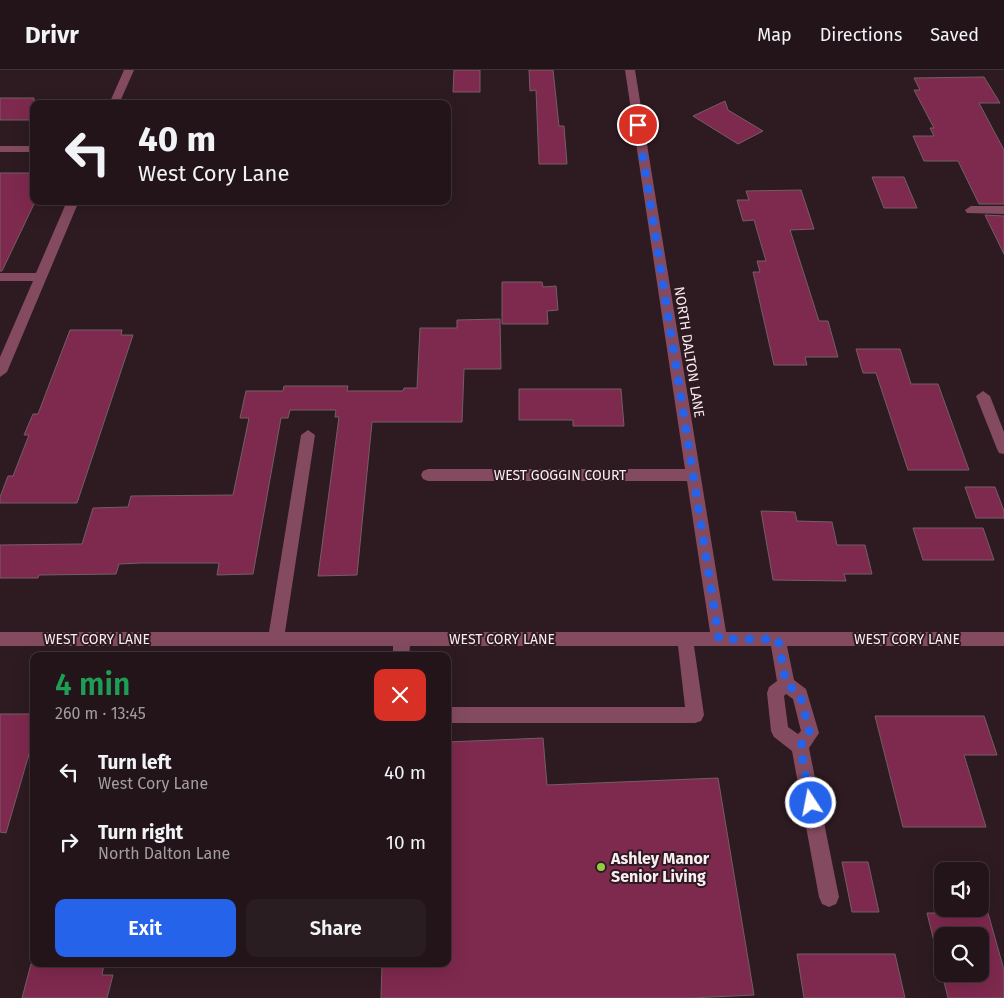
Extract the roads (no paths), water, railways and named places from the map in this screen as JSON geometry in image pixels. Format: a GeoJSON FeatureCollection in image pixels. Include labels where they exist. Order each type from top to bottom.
{"type":"FeatureCollection","features":[{"type":"Feature","properties":{"kind":"street"},"geometry":{"type":"LineString","coordinates":[[116,100],[129,70]]}},
{"type":"Feature","properties":{"kind":"street","name":"NORTH DALTON LANE"},"geometry":{"type":"LineString","coordinates":[[630,70],[719,639]]}},
{"type":"Feature","properties":{"kind":"street"},"geometry":{"type":"LineString","coordinates":[[0,149],[30,149]]}},
{"type":"Feature","properties":{"kind":"street"},"geometry":{"type":"LineString","coordinates":[[0,372],[71,205]]}},
{"type":"Feature","properties":{"kind":"street"},"geometry":{"type":"LineString","coordinates":[[971,210],[1004,210]]}},
{"type":"Feature","properties":{"kind":"street"},"geometry":{"type":"LineString","coordinates":[[0,277],[40,277]]}},
{"type":"Feature","properties":{"kind":"street"},"geometry":{"type":"LineString","coordinates":[[983,396],[1004,449]]}},
{"type":"Feature","properties":{"kind":"street"},"geometry":{"type":"LineString","coordinates":[[276,639],[308,435]]}},
{"type":"Feature","properties":{"kind":"street","name":"WEST GOGGIN COURT"},"geometry":{"type":"LineString","coordinates":[[428,475],[693,475]]}},
{"type":"Feature","properties":{"kind":"street","name":"WEST CORY LANE"},"geometry":{"type":"LineString","coordinates":[[0,639],[1004,639]]}},
{"type":"Feature","properties":{"kind":"street"},"geometry":{"type":"LineString","coordinates":[[401,652],[402,639]]}},
{"type":"Feature","properties":{"kind":"street"},"geometry":{"type":"LineString","coordinates":[[451,715],[695,715],[685,639]]}},
{"type":"Feature","properties":{"kind":"street"},"geometry":{"type":"LineString","coordinates":[[778,639],[786,684],[800,694],[810,734],[800,746]]}},
{"type":"Feature","properties":{"kind":"street"},"geometry":{"type":"LineString","coordinates":[[786,684],[775,693],[780,731],[800,746],[829,898]]}},
{"type":"Feature","properties":{"kind":"place","name":"Ashley Manor Senior Living"},"geometry":{"type":"Point","coordinates":[601,867]}}]}
